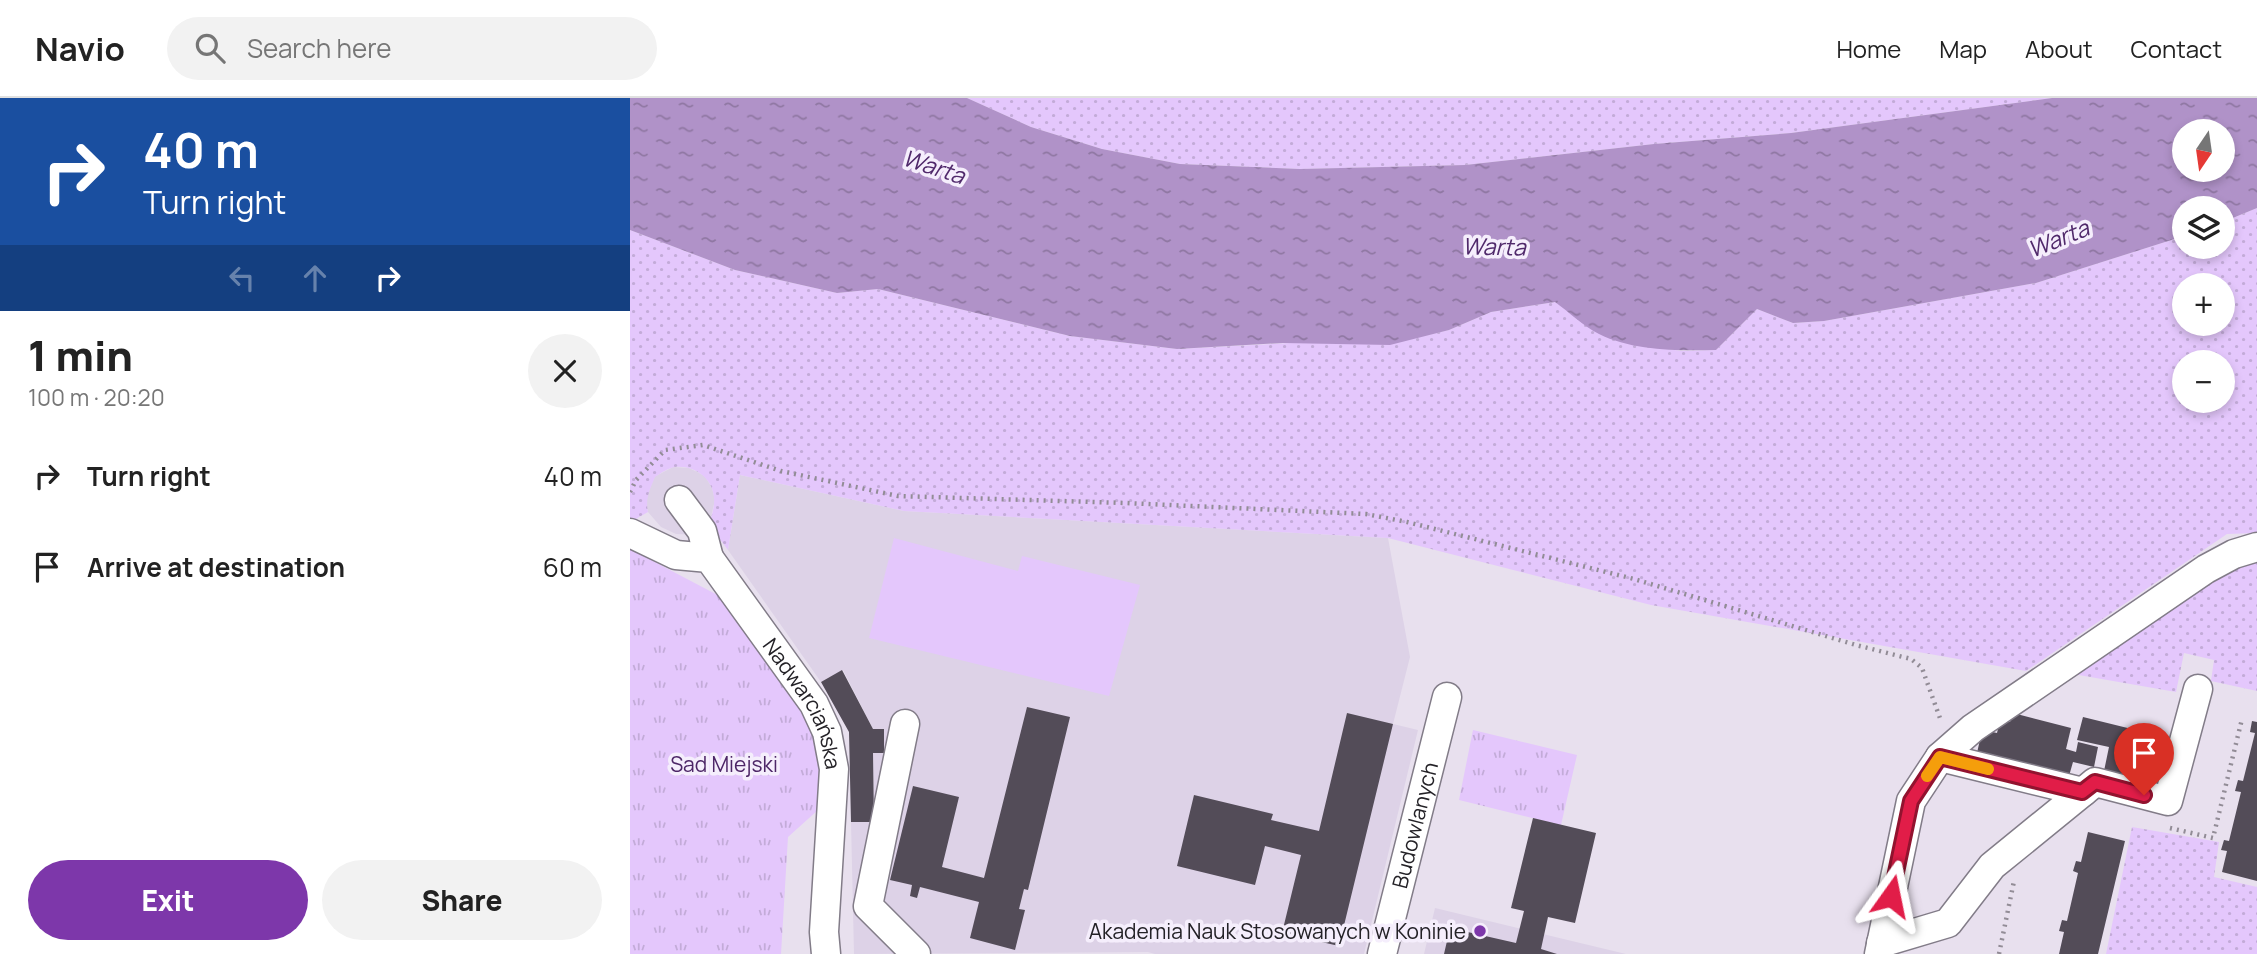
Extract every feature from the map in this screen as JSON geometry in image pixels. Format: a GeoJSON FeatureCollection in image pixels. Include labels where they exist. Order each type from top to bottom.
{"type":"FeatureCollection","features":[{"type":"Feature","properties":{"kind":"street","name":"Nadwarciańska"},"geometry":{"type":"LineString","coordinates":[[679,500],[702,531],[709,558],[814,704],[827,732],[835,769],[824,932],[827,954]]}},
{"type":"Feature","properties":{"kind":"street"},"geometry":{"type":"LineString","coordinates":[[630,533],[676,555],[709,558]]}},
{"type":"Feature","properties":{"kind":"street"},"geometry":{"type":"LineString","coordinates":[[1880,949],[1911,801],[1947,751],[1973,727],[2206,569],[2234,554],[2257,547]]}},
{"type":"Feature","properties":{"kind":"street"},"geometry":{"type":"LineString","coordinates":[[1880,949],[1948,923],[1992,866],[2095,782],[2168,801],[2198,689]]}},
{"type":"Feature","properties":{"kind":"street","name":"Budowlanych"},"geometry":{"type":"LineString","coordinates":[[1382,954],[1447,697]]}},
{"type":"Feature","properties":{"kind":"street"},"geometry":{"type":"LineString","coordinates":[[905,724],[868,906],[916,954]]}},
{"type":"Feature","properties":{"kind":"street"},"geometry":{"type":"LineString","coordinates":[[1947,751],[2082,792]]}},
{"type":"Feature","properties":{"kind":"path"},"geometry":{"type":"LineString","coordinates":[[630,492],[636,480],[665,450],[703,446],[781,471],[898,496],[1352,514],[1407,522],[1634,579],[1911,659],[1922,668],[1931,688],[1947,751]]}},
{"type":"Feature","properties":{"kind":"path"},"geometry":{"type":"LineString","coordinates":[[2160,826],[2213,838],[2242,719]]}},
{"type":"Feature","properties":{"kind":"path"},"geometry":{"type":"LineString","coordinates":[[1999,954],[2014,880]]}},
{"type":"Feature","properties":{"kind":"shaded area"},"geometry":{"type":"Polygon","coordinates":[[[673,467],[689,468],[705,476],[712,488],[715,500],[709,525],[698,535],[676,534],[661,527],[648,512],[646,503],[654,477],[673,467]]]}},
{"type":"Feature","properties":{"kind":"shaded area"},"geometry":{"type":"Polygon","coordinates":[[[740,475],[904,511],[1388,538],[1410,657],[1393,724],[1418,730],[1364,954],[854,954],[851,822],[874,821],[873,753],[884,753],[884,729],[873,729],[843,670],[821,682],[728,550],[740,475]]]}},
{"type":"Feature","properties":{"kind":"shaded area","name":"Akademia Nauk Stosowanych w Koninie"},"geometry":{"type":"Polygon","coordinates":[[[1435,908],[1626,954],[1424,954],[1435,908]]]}},
{"type":"Feature","properties":{"kind":"green space"},"geometry":{"type":"Polygon","coordinates":[[[967,98],[2052,98],[1791,133],[1654,144],[1465,165],[1300,169],[1180,164],[1102,149],[1031,127],[967,98]]]}},
{"type":"Feature","properties":{"kind":"green space"},"geometry":{"type":"Polygon","coordinates":[[[2257,208],[2257,533],[2227,534],[2026,671],[1651,605],[1388,538],[904,511],[740,475],[728,550],[709,525],[714,501],[710,484],[701,474],[682,467],[670,468],[655,477],[648,498],[648,512],[634,520],[630,518],[630,230],[735,270],[837,293],[878,289],[1070,336],[1177,349],[1423,336],[1449,330],[1491,312],[1555,302],[1630,344],[1682,351],[1716,350],[1757,309],[1793,323],[1824,321],[2036,283],[2172,240],[2172,259],[2235,259],[2235,217],[2257,208]]]}},
{"type":"Feature","properties":{"kind":"green space"},"geometry":{"type":"Polygon","coordinates":[[[894,538],[1018,571],[1022,556],[1140,585],[1109,696],[869,638],[894,538]]]}},
{"type":"Feature","properties":{"kind":"green space","name":"Sad Miejski"},"geometry":{"type":"Polygon","coordinates":[[[630,549],[727,600],[800,704],[820,745],[818,810],[788,837],[781,954],[630,954],[630,549]]]}},
{"type":"Feature","properties":{"kind":"green space"},"geometry":{"type":"Polygon","coordinates":[[[2257,560],[2257,691],[2211,681],[2214,660],[2184,653],[2176,692],[2073,674],[2198,585],[2257,560]]]}},
{"type":"Feature","properties":{"kind":"green space"},"geometry":{"type":"Polygon","coordinates":[[[1473,730],[1577,755],[1561,825],[1459,800],[1473,730]]]}},
{"type":"Feature","properties":{"kind":"green space"},"geometry":{"type":"Polygon","coordinates":[[[2132,827],[2219,842],[2214,877],[2257,887],[2257,954],[2106,954],[2132,827]]]}},
{"type":"Feature","properties":{"kind":"water","name":"Warta"},"geometry":{"type":"Polygon","coordinates":[[[630,98],[967,98],[1031,127],[1102,149],[1180,164],[1300,169],[1465,165],[1654,144],[1791,133],[2052,98],[2257,98],[2257,208],[2235,217],[2235,196],[2172,196],[2172,240],[2036,283],[1824,321],[1793,323],[1757,309],[1716,350],[1656,349],[1612,340],[1587,327],[1555,302],[1491,312],[1449,330],[1390,345],[1283,343],[1177,349],[1070,336],[878,289],[837,293],[735,270],[630,230],[630,98]]]}},
{"type":"Feature","properties":{"kind":"building"},"geometry":{"type":"Polygon","coordinates":[[[842,670],[873,729],[884,729],[884,753],[873,753],[874,822],[851,822],[849,732],[821,682],[842,670]]]}},
{"type":"Feature","properties":{"kind":"building"},"geometry":{"type":"Polygon","coordinates":[[[1027,707],[1070,717],[1028,890],[1024,889],[1019,909],[1025,910],[1015,950],[970,938],[979,902],[920,887],[917,898],[910,896],[912,885],[890,880],[913,786],[959,797],[942,867],[984,878],[1027,707]]]}},
{"type":"Feature","properties":{"kind":"building"},"geometry":{"type":"Polygon","coordinates":[[[1347,713],[1393,724],[1339,946],[1282,933],[1301,855],[1265,846],[1255,885],[1177,866],[1194,795],[1273,814],[1271,820],[1319,831],[1347,713]]]}},
{"type":"Feature","properties":{"kind":"building"},"geometry":{"type":"Polygon","coordinates":[[[2013,713],[2071,728],[2066,749],[2076,752],[2078,742],[2098,747],[2094,767],[2073,762],[2069,776],[1977,753],[1981,735],[1988,731],[1997,733],[2000,720],[2010,722],[2013,713]]]}},
{"type":"Feature","properties":{"kind":"building"},"geometry":{"type":"Polygon","coordinates":[[[2083,717],[2160,736],[2149,781],[2104,771],[2109,747],[2077,740],[2083,717]]]}},
{"type":"Feature","properties":{"kind":"building"},"geometry":{"type":"Polygon","coordinates":[[[2252,721],[2257,722],[2257,881],[2222,872],[2227,851],[2221,850],[2224,840],[2229,841],[2241,792],[2235,791],[2238,780],[2243,781],[2255,733],[2250,732],[2252,721]]]}},
{"type":"Feature","properties":{"kind":"building"},"geometry":{"type":"Polygon","coordinates":[[[1533,818],[1596,833],[1575,923],[1548,917],[1541,949],[1557,954],[1444,954],[1450,928],[1516,943],[1524,911],[1511,908],[1533,818]]]}},
{"type":"Feature","properties":{"kind":"building"},"geometry":{"type":"Polygon","coordinates":[[[2088,832],[2125,841],[2098,954],[2059,954],[2064,932],[2059,931],[2062,920],[2067,921],[2078,873],[2073,871],[2076,861],[2081,862],[2088,832]]]}},
{"type":"Feature","properties":{"kind":"slow traffic"},"geometry":{"type":"LineString","coordinates":[[1927,776],[1940,757],[1988,769]]}},
{"type":"Feature","properties":{"kind":"place","name":"Akademia Nauk Stosowanych w Koninie"},"geometry":{"type":"Point","coordinates":[1480,931]}},
{"type":"Feature","properties":{"kind":"route"},"geometry":{"type":"LineString","coordinates":[[1891,896],[1911,801],[1940,757],[2082,792],[2095,782],[2144,795]]}}]}
